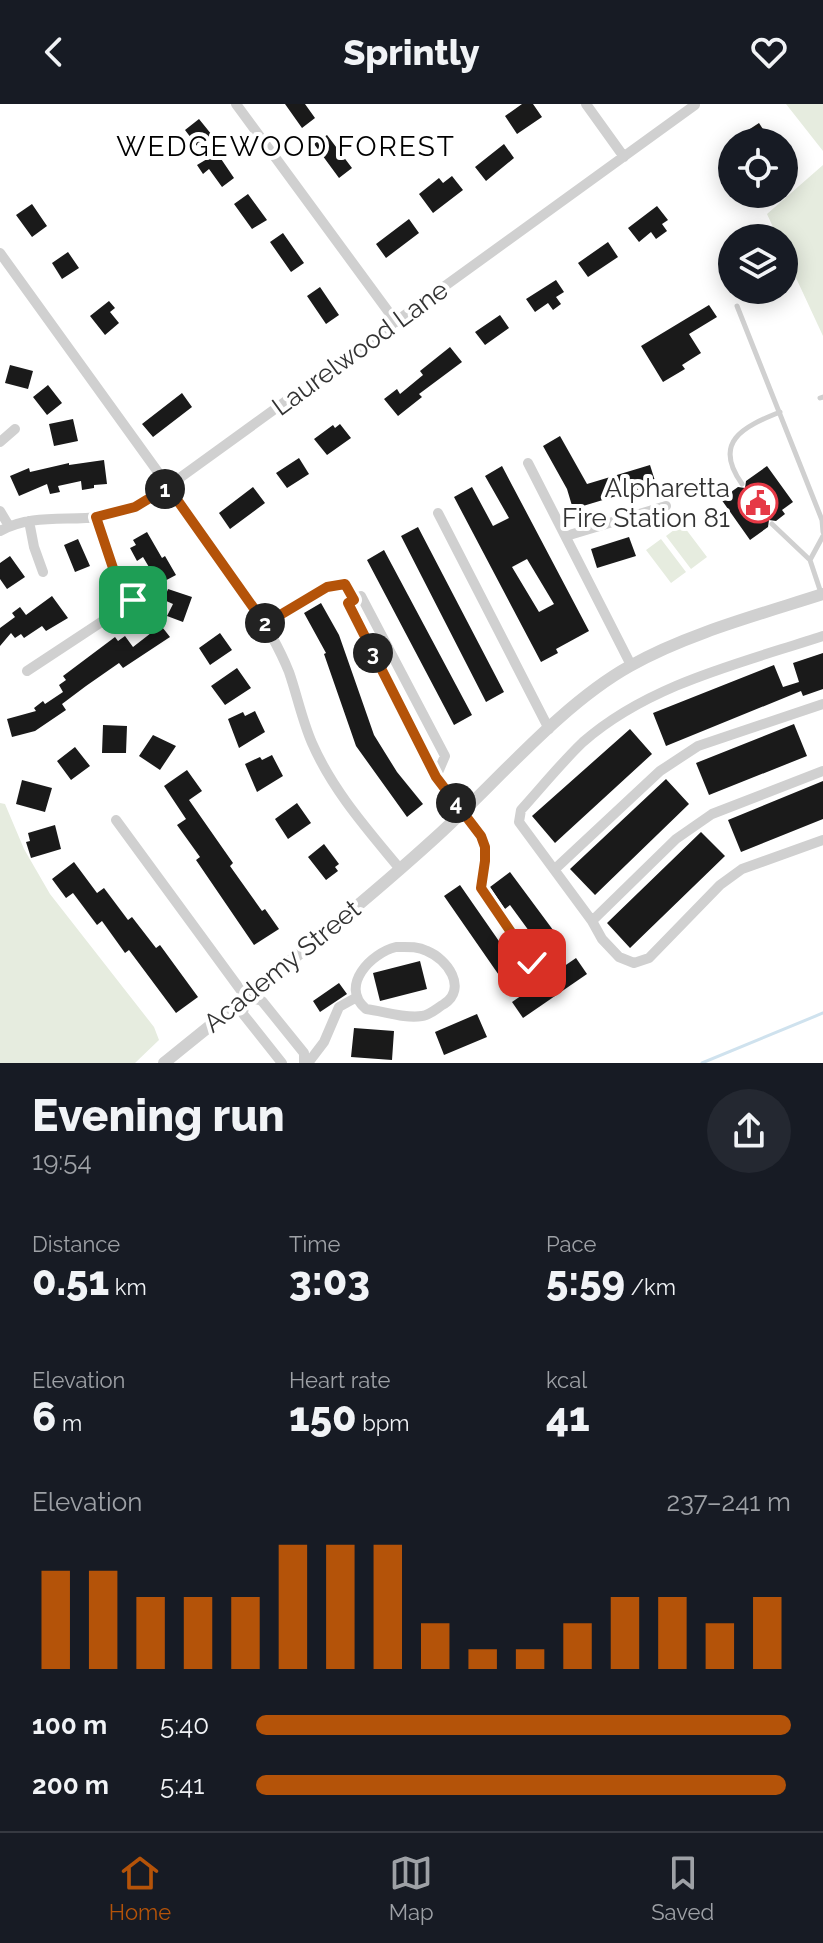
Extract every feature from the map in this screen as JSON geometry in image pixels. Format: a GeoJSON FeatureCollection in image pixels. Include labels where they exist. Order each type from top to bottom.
{"type":"FeatureCollection","features":[{"type":"Feature","properties":{"kind":"street"},"geometry":{"type":"LineString","coordinates":[[236,104],[396,322]]}},
{"type":"Feature","properties":{"kind":"street"},"geometry":{"type":"LineString","coordinates":[[586,104],[624,157]]}},
{"type":"Feature","properties":{"kind":"street","name":"Laurelwood Lane"},"geometry":{"type":"LineString","coordinates":[[5,529],[29,521],[96,517],[135,507],[168,487],[695,105]]}},
{"type":"Feature","properties":{"kind":"street"},"geometry":{"type":"LineString","coordinates":[[0,253],[265,624],[288,670],[312,742],[333,784],[400,869]]}},
{"type":"Feature","properties":{"kind":"street"},"geometry":{"type":"LineString","coordinates":[[0,442],[15,429]]}},
{"type":"Feature","properties":{"kind":"street"},"geometry":{"type":"LineString","coordinates":[[528,463],[631,665]]}},
{"type":"Feature","properties":{"kind":"street"},"geometry":{"type":"LineString","coordinates":[[566,536],[666,506]]}},
{"type":"Feature","properties":{"kind":"street"},"geometry":{"type":"LineString","coordinates":[[0,511],[5,529]]}},
{"type":"Feature","properties":{"kind":"street"},"geometry":{"type":"LineString","coordinates":[[438,513],[549,729]]}},
{"type":"Feature","properties":{"kind":"street"},"geometry":{"type":"LineString","coordinates":[[27,671],[115,613],[128,599],[96,517]]}},
{"type":"Feature","properties":{"kind":"street"},"geometry":{"type":"LineString","coordinates":[[29,521],[43,572]]}},
{"type":"Feature","properties":{"kind":"street"},"geometry":{"type":"LineString","coordinates":[[265,624],[327,587],[345,584],[354,600]]}},
{"type":"Feature","properties":{"kind":"street","name":"Academy Street"},"geometry":{"type":"LineString","coordinates":[[164,1063],[400,869],[590,692],[631,665],[680,643],[822,594]]}},
{"type":"Feature","properties":{"kind":"street"},"geometry":{"type":"LineString","coordinates":[[436,777],[445,756],[361,596],[348,603],[436,777],[481,836],[485,847],[481,888],[538,972]]}},
{"type":"Feature","properties":{"kind":"street"},"geometry":{"type":"LineString","coordinates":[[823,636],[686,682],[649,699],[583,742],[521,810],[519,822],[602,939],[619,957],[634,963],[649,958],[720,885],[742,869],[823,840]]}},
{"type":"Feature","properties":{"kind":"street"},"geometry":{"type":"LineString","coordinates":[[555,869],[660,771],[698,746],[823,704]]}},
{"type":"Feature","properties":{"kind":"street"},"geometry":{"type":"LineString","coordinates":[[592,921],[676,839],[712,814],[823,771]]}},
{"type":"Feature","properties":{"kind":"street"},"geometry":{"type":"LineString","coordinates":[[116,820],[245,996],[262,1001],[304,1053],[306,1063]]}},
{"type":"Feature","properties":{"kind":"street"},"geometry":{"type":"LineString","coordinates":[[396,947],[418,947],[431,952],[452,974],[456,983],[450,1000],[420,1016],[366,1009],[357,997],[356,983],[361,971],[378,954],[396,947]]}},
{"type":"Feature","properties":{"kind":"street"},"geometry":{"type":"LineString","coordinates":[[245,996],[243,1014],[282,1063]]}},
{"type":"Feature","properties":{"kind":"street"},"geometry":{"type":"LineString","coordinates":[[306,1063],[324,1042],[339,1007],[357,997]]}},
{"type":"Feature","properties":{"kind":"lane"},"geometry":{"type":"LineString","coordinates":[[737,306],[822,520],[823,534],[810,560]]}},
{"type":"Feature","properties":{"kind":"lane"},"geometry":{"type":"LineString","coordinates":[[742,484],[729,461],[730,448],[752,423],[780,412]]}},
{"type":"Feature","properties":{"kind":"lane"},"geometry":{"type":"LineString","coordinates":[[772,524],[810,560],[822,594]]}},
{"type":"Feature","properties":{"kind":"shaded area"},"geometry":{"type":"Polygon","coordinates":[[[786,104],[823,104],[823,151],[786,104]]]}},
{"type":"Feature","properties":{"kind":"shaded area"},"geometry":{"type":"Polygon","coordinates":[[[823,165],[823,336],[798,282],[798,224],[772,224],[767,214],[774,208],[798,208],[798,187],[823,165]]]}},
{"type":"Feature","properties":{"kind":"shaded area"},"geometry":{"type":"Polygon","coordinates":[[[682,524],[707,557],[691,569],[666,536],[682,524]]]}},
{"type":"Feature","properties":{"kind":"shaded area"},"geometry":{"type":"Polygon","coordinates":[[[661,539],[686,572],[671,583],[646,550],[661,539]]]}},
{"type":"Feature","properties":{"kind":"shaded area"},"geometry":{"type":"Polygon","coordinates":[[[0,803],[5,804],[24,849],[50,894],[154,1027],[159,1040],[135,1063],[0,1063],[0,803]]]}},
{"type":"Feature","properties":{"kind":"building"},"geometry":{"type":"Polygon","coordinates":[[[285,104],[305,104],[315,118],[302,128],[285,104]]]}},
{"type":"Feature","properties":{"kind":"building"},"geometry":{"type":"Polygon","coordinates":[[[522,104],[533,104],[542,117],[517,134],[505,116],[522,104]]]}},
{"type":"Feature","properties":{"kind":"building"},"geometry":{"type":"Polygon","coordinates":[[[199,119],[216,140],[211,144],[234,178],[222,187],[209,169],[203,174],[197,165],[207,159],[185,130],[199,119]]]}},
{"type":"Feature","properties":{"kind":"building"},"geometry":{"type":"Polygon","coordinates":[[[327,135],[352,168],[339,178],[314,144],[327,135]]]}},
{"type":"Feature","properties":{"kind":"building"},"geometry":{"type":"Polygon","coordinates":[[[504,144],[514,158],[486,181],[475,167],[504,144]]]}},
{"type":"Feature","properties":{"kind":"building"},"geometry":{"type":"Polygon","coordinates":[[[452,176],[463,190],[433,213],[419,194],[439,178],[443,183],[452,176]]]}},
{"type":"Feature","properties":{"kind":"building"},"geometry":{"type":"Polygon","coordinates":[[[248,194],[267,220],[252,229],[234,204],[248,194]]]}},
{"type":"Feature","properties":{"kind":"building"},"geometry":{"type":"Polygon","coordinates":[[[32,204],[47,226],[32,237],[16,215],[32,204]]]}},
{"type":"Feature","properties":{"kind":"building"},"geometry":{"type":"Polygon","coordinates":[[[657,206],[668,220],[662,224],[667,231],[656,239],[651,232],[639,242],[628,228],[657,206]]]}},
{"type":"Feature","properties":{"kind":"building"},"geometry":{"type":"Polygon","coordinates":[[[409,219],[419,233],[386,258],[376,244],[409,219]]]}},
{"type":"Feature","properties":{"kind":"building"},"geometry":{"type":"Polygon","coordinates":[[[283,233],[304,263],[291,272],[270,242],[283,233]]]}},
{"type":"Feature","properties":{"kind":"building"},"geometry":{"type":"Polygon","coordinates":[[[608,242],[618,257],[588,277],[578,263],[608,242]]]}},
{"type":"Feature","properties":{"kind":"building"},"geometry":{"type":"Polygon","coordinates":[[[68,252],[79,268],[62,279],[52,263],[68,252]]]}},
{"type":"Feature","properties":{"kind":"building"},"geometry":{"type":"Polygon","coordinates":[[[556,280],[564,292],[556,297],[561,304],[553,310],[548,303],[535,312],[526,299],[556,280]]]}},
{"type":"Feature","properties":{"kind":"building"},"geometry":{"type":"Polygon","coordinates":[[[320,287],[339,315],[326,324],[307,296],[320,287]]]}},
{"type":"Feature","properties":{"kind":"building"},"geometry":{"type":"Polygon","coordinates":[[[109,301],[115,308],[110,312],[119,323],[105,335],[90,316],[109,301]]]}},
{"type":"Feature","properties":{"kind":"building"},"geometry":{"type":"Polygon","coordinates":[[[709,305],[717,317],[689,334],[701,353],[682,365],[685,369],[663,382],[641,346],[709,305]]]}},
{"type":"Feature","properties":{"kind":"building"},"geometry":{"type":"Polygon","coordinates":[[[500,315],[509,328],[485,345],[475,332],[500,315]]]}},
{"type":"Feature","properties":{"kind":"building"},"geometry":{"type":"Polygon","coordinates":[[[450,347],[462,362],[419,394],[422,397],[398,416],[384,399],[397,389],[400,394],[423,375],[420,371],[450,347]]]}},
{"type":"Feature","properties":{"kind":"building"},"geometry":{"type":"Polygon","coordinates":[[[10,365],[33,371],[28,389],[5,383],[10,365]]]}},
{"type":"Feature","properties":{"kind":"building"},"geometry":{"type":"Polygon","coordinates":[[[48,385],[62,403],[47,415],[33,397],[48,385]]]}},
{"type":"Feature","properties":{"kind":"building"},"geometry":{"type":"Polygon","coordinates":[[[182,393],[192,407],[153,437],[142,424],[182,393]]]}},
{"type":"Feature","properties":{"kind":"building"},"geometry":{"type":"Polygon","coordinates":[[[73,419],[78,441],[54,446],[49,424],[73,419]]]}},
{"type":"Feature","properties":{"kind":"building"},"geometry":{"type":"Polygon","coordinates":[[[340,424],[351,438],[327,455],[314,439],[333,425],[335,428],[340,424]]]}},
{"type":"Feature","properties":{"kind":"building"},"geometry":{"type":"Polygon","coordinates":[[[560,436],[587,484],[650,465],[656,484],[573,509],[567,489],[543,446],[560,436]]]}},
{"type":"Feature","properties":{"kind":"building"},"geometry":{"type":"Polygon","coordinates":[[[299,458],[309,474],[287,488],[276,473],[299,458]]]}},
{"type":"Feature","properties":{"kind":"building"},"geometry":{"type":"Polygon","coordinates":[[[104,460],[107,484],[94,485],[94,488],[82,490],[81,481],[58,486],[60,492],[50,494],[47,484],[19,496],[10,476],[29,468],[30,472],[69,463],[104,460]]]}},
{"type":"Feature","properties":{"kind":"building"},"geometry":{"type":"Polygon","coordinates":[[[502,466],[589,631],[556,649],[558,653],[541,662],[454,497],[472,487],[493,526],[509,518],[485,476],[502,466]],[[527,559],[512,567],[539,612],[554,604],[527,559]]]}},
{"type":"Feature","properties":{"kind":"building"},"geometry":{"type":"Polygon","coordinates":[[[767,466],[793,502],[782,510],[785,514],[776,521],[769,520],[768,527],[750,540],[721,499],[738,487],[745,488],[746,481],[767,466]]]}},
{"type":"Feature","properties":{"kind":"building"},"geometry":{"type":"Polygon","coordinates":[[[253,487],[265,503],[230,529],[219,513],[253,487]]]}},
{"type":"Feature","properties":{"kind":"building"},"geometry":{"type":"Polygon","coordinates":[[[418,527],[504,692],[486,702],[401,536],[418,527]]]}},
{"type":"Feature","properties":{"kind":"building"},"geometry":{"type":"Polygon","coordinates":[[[147,532],[176,575],[159,584],[143,557],[137,561],[130,548],[136,545],[133,540],[147,532]]]}},
{"type":"Feature","properties":{"kind":"building"},"geometry":{"type":"Polygon","coordinates":[[[629,537],[636,556],[597,568],[591,549],[629,537]]]}},
{"type":"Feature","properties":{"kind":"building"},"geometry":{"type":"Polygon","coordinates":[[[78,539],[90,566],[75,572],[64,545],[78,539]]]}},
{"type":"Feature","properties":{"kind":"building"},"geometry":{"type":"Polygon","coordinates":[[[384,550],[472,715],[454,725],[367,560],[384,550]]]}},
{"type":"Feature","properties":{"kind":"building"},"geometry":{"type":"Polygon","coordinates":[[[10,556],[25,577],[7,589],[0,579],[0,563],[10,556]]]}},
{"type":"Feature","properties":{"kind":"building"},"geometry":{"type":"Polygon","coordinates":[[[168,589],[192,597],[183,622],[167,616],[173,604],[164,600],[168,589]]]}},
{"type":"Feature","properties":{"kind":"building"},"geometry":{"type":"Polygon","coordinates":[[[52,596],[68,618],[46,631],[42,626],[24,638],[21,634],[15,638],[11,633],[0,646],[0,628],[15,617],[12,613],[20,607],[26,615],[52,596]]]}},
{"type":"Feature","properties":{"kind":"building"},"geometry":{"type":"Polygon","coordinates":[[[321,603],[339,635],[374,735],[397,772],[423,804],[407,817],[356,746],[326,653],[304,613],[321,603]]]}},
{"type":"Feature","properties":{"kind":"building"},"geometry":{"type":"Polygon","coordinates":[[[155,618],[170,637],[123,668],[119,663],[62,704],[66,710],[35,731],[12,737],[7,719],[36,711],[34,708],[43,701],[45,704],[63,692],[59,685],[66,680],[63,676],[115,637],[118,641],[125,636],[133,647],[151,633],[145,625],[155,618]]]}},
{"type":"Feature","properties":{"kind":"building"},"geometry":{"type":"Polygon","coordinates":[[[220,633],[232,650],[210,665],[199,648],[220,633]]]}},
{"type":"Feature","properties":{"kind":"building"},"geometry":{"type":"Polygon","coordinates":[[[823,653],[823,689],[803,696],[801,691],[666,746],[653,713],[774,665],[783,687],[799,682],[793,663],[823,653]]]}},
{"type":"Feature","properties":{"kind":"building"},"geometry":{"type":"Polygon","coordinates":[[[237,668],[251,688],[225,705],[211,686],[237,668]]]}},
{"type":"Feature","properties":{"kind":"building"},"geometry":{"type":"Polygon","coordinates":[[[255,711],[265,732],[239,748],[228,719],[243,712],[245,716],[255,711]]]}},
{"type":"Feature","properties":{"kind":"building"},"geometry":{"type":"Polygon","coordinates":[[[794,724],[807,756],[709,795],[696,763],[794,724]]]}},
{"type":"Feature","properties":{"kind":"building"},"geometry":{"type":"Polygon","coordinates":[[[103,725],[127,726],[126,753],[102,753],[103,725]]]}},
{"type":"Feature","properties":{"kind":"building"},"geometry":{"type":"Polygon","coordinates":[[[630,729],[652,754],[555,843],[532,816],[630,729]]]}},
{"type":"Feature","properties":{"kind":"building"},"geometry":{"type":"Polygon","coordinates":[[[153,735],[176,746],[160,770],[139,756],[153,735]]]}},
{"type":"Feature","properties":{"kind":"building"},"geometry":{"type":"Polygon","coordinates":[[[75,747],[90,766],[71,780],[57,761],[75,747]]]}},
{"type":"Feature","properties":{"kind":"building"},"geometry":{"type":"Polygon","coordinates":[[[272,755],[283,776],[257,792],[245,764],[272,755]]]}},
{"type":"Feature","properties":{"kind":"building"},"geometry":{"type":"Polygon","coordinates":[[[187,770],[202,791],[189,800],[233,863],[230,866],[279,929],[254,945],[196,860],[200,857],[177,825],[186,819],[164,786],[187,770]]]}},
{"type":"Feature","properties":{"kind":"building"},"geometry":{"type":"Polygon","coordinates":[[[666,779],[689,804],[595,895],[570,869],[666,779]]]}},
{"type":"Feature","properties":{"kind":"building"},"geometry":{"type":"Polygon","coordinates":[[[22,780],[52,788],[45,812],[16,804],[22,780]]]}},
{"type":"Feature","properties":{"kind":"building"},"geometry":{"type":"Polygon","coordinates":[[[823,781],[823,819],[741,852],[728,820],[823,781]]]}},
{"type":"Feature","properties":{"kind":"building"},"geometry":{"type":"Polygon","coordinates":[[[297,803],[311,823],[288,839],[275,819],[297,803]]]}},
{"type":"Feature","properties":{"kind":"building"},"geometry":{"type":"Polygon","coordinates":[[[55,825],[61,849],[31,858],[26,842],[30,841],[28,833],[55,825]]]}},
{"type":"Feature","properties":{"kind":"building"},"geometry":{"type":"Polygon","coordinates":[[[701,832],[725,856],[630,948],[607,923],[701,832]]]}},
{"type":"Feature","properties":{"kind":"building"},"geometry":{"type":"Polygon","coordinates":[[[324,844],[339,864],[335,867],[338,871],[326,880],[308,857],[324,844]]]}},
{"type":"Feature","properties":{"kind":"building"},"geometry":{"type":"Polygon","coordinates":[[[74,862],[97,893],[104,888],[128,920],[132,917],[156,948],[160,945],[198,997],[176,1013],[129,950],[125,953],[102,921],[97,925],[73,893],[66,898],[52,879],[74,862]]]}},
{"type":"Feature","properties":{"kind":"building"},"geometry":{"type":"Polygon","coordinates":[[[510,872],[556,934],[540,946],[510,905],[505,909],[490,887],[510,872]]]}},
{"type":"Feature","properties":{"kind":"building"},"geometry":{"type":"Polygon","coordinates":[[[460,885],[519,970],[503,981],[444,896],[460,885]]]}},
{"type":"Feature","properties":{"kind":"building"},"geometry":{"type":"Polygon","coordinates":[[[576,958],[587,974],[523,1018],[512,1002],[576,958]]]}},
{"type":"Feature","properties":{"kind":"building"},"geometry":{"type":"Polygon","coordinates":[[[420,961],[427,989],[380,1001],[373,973],[420,961]]]}},
{"type":"Feature","properties":{"kind":"building"},"geometry":{"type":"Polygon","coordinates":[[[339,983],[347,994],[320,1012],[313,1001],[339,983]]]}},
{"type":"Feature","properties":{"kind":"building"},"geometry":{"type":"Polygon","coordinates":[[[477,1014],[487,1037],[444,1055],[435,1032],[477,1014]]]}},
{"type":"Feature","properties":{"kind":"building"},"geometry":{"type":"Polygon","coordinates":[[[354,1028],[394,1031],[392,1060],[351,1057],[354,1028]]]}},
{"type":"Feature","properties":{"kind":"waterway"},"geometry":{"type":"LineString","coordinates":[[702,1063],[823,1013]]}},
{"type":"Feature","properties":{"kind":"place","name":"Alpharetta Fire Station 81"},"geometry":{"type":"Point","coordinates":[758,503]}},
{"type":"Feature","properties":{"kind":"district","name":"WEDGEWOOD FOREST"},"geometry":{"type":"Point","coordinates":[286,146]}},
{"type":"Feature","properties":{"kind":"route"},"geometry":{"type":"LineString","coordinates":[[133,600],[123,598],[96,517],[135,507],[168,487],[265,624],[327,587],[345,584],[354,600],[348,603],[436,777],[481,836],[485,847],[481,888],[532,963]]}}]}
